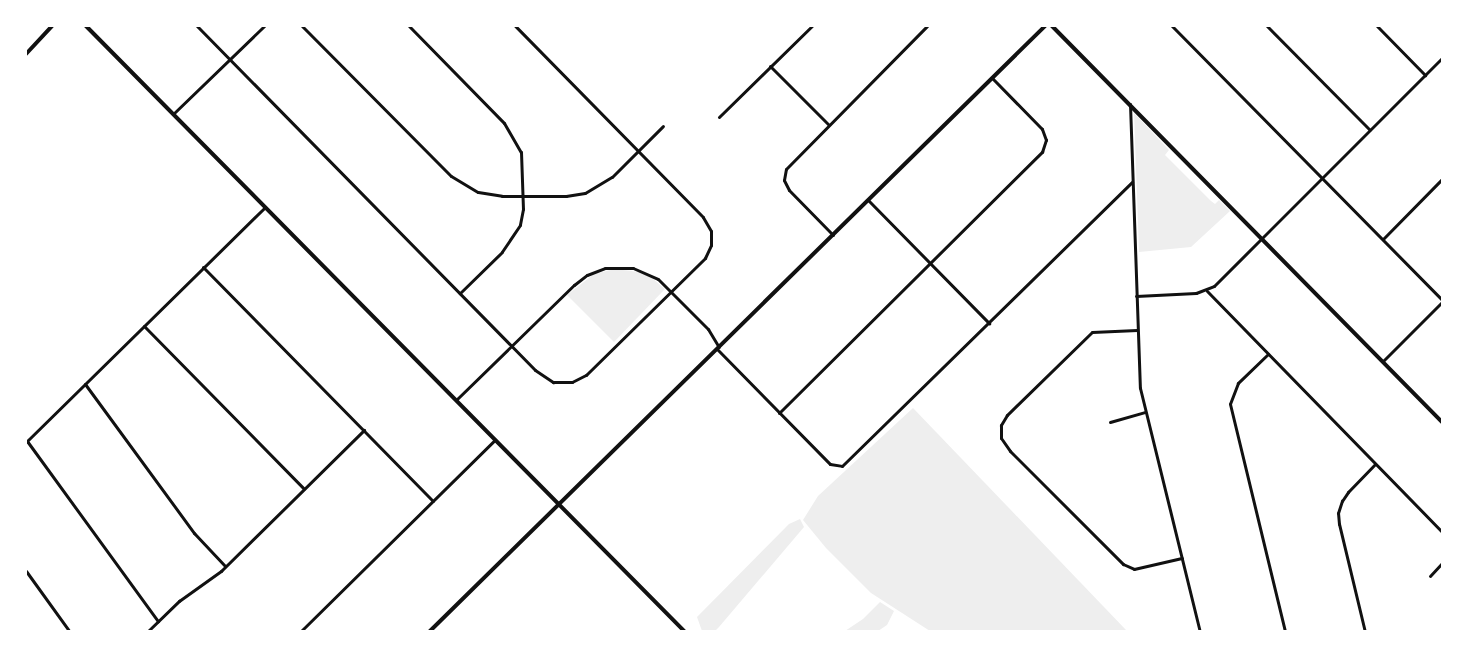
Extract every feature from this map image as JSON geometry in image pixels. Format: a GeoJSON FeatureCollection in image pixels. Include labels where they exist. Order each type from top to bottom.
{"type":"FeatureCollection","features":[{"type":"Feature","properties":{"kind":"street"},"geometry":{"type":"LineString","coordinates":[[26,54],[52,26]]}},
{"type":"Feature","properties":{"kind":"street"},"geometry":{"type":"LineString","coordinates":[[86,26],[685,632]]}},
{"type":"Feature","properties":{"kind":"street"},"geometry":{"type":"LineString","coordinates":[[197,26],[511,346],[547,380],[559,383],[572,382],[586,375],[707,255],[711,245],[711,231],[703,217],[515,26]]}},
{"type":"Feature","properties":{"kind":"street"},"geometry":{"type":"LineString","coordinates":[[173,114],[264,26]]}},
{"type":"Feature","properties":{"kind":"street"},"geometry":{"type":"LineString","coordinates":[[302,26],[460,184],[484,194],[566,196],[585,193],[609,179],[663,126]]}},
{"type":"Feature","properties":{"kind":"street"},"geometry":{"type":"LineString","coordinates":[[409,26],[510,129],[521,152],[523,196],[520,225],[515,235],[460,294]]}},
{"type":"Feature","properties":{"kind":"street"},"geometry":{"type":"LineString","coordinates":[[719,117],[812,26]]}},
{"type":"Feature","properties":{"kind":"street"},"geometry":{"type":"LineString","coordinates":[[833,235],[789,190],[784,180],[790,164],[927,26]]}},
{"type":"Feature","properties":{"kind":"street"},"geometry":{"type":"LineString","coordinates":[[429,632],[1044,26]]}},
{"type":"Feature","properties":{"kind":"street"},"geometry":{"type":"LineString","coordinates":[[1052,26],[1443,422]]}},
{"type":"Feature","properties":{"kind":"street"},"geometry":{"type":"LineString","coordinates":[[1174,26],[1443,301],[1383,361]]}},
{"type":"Feature","properties":{"kind":"street"},"geometry":{"type":"LineString","coordinates":[[1267,26],[1370,130]]}},
{"type":"Feature","properties":{"kind":"street"},"geometry":{"type":"LineString","coordinates":[[1377,26],[1425,75]]}},
{"type":"Feature","properties":{"kind":"street"},"geometry":{"type":"LineString","coordinates":[[1136,296],[1207,290],[1262,239],[1443,58]]}},
{"type":"Feature","properties":{"kind":"street"},"geometry":{"type":"LineString","coordinates":[[770,66],[829,125]]}},
{"type":"Feature","properties":{"kind":"street"},"geometry":{"type":"LineString","coordinates":[[779,412],[1028,167],[1046,145],[1042,129],[992,78]]}},
{"type":"Feature","properties":{"kind":"street"},"geometry":{"type":"LineString","coordinates":[[1130,104],[1140,388],[1200,632]]}},
{"type":"Feature","properties":{"kind":"street"},"geometry":{"type":"LineString","coordinates":[[1383,240],[1443,180]]}},
{"type":"Feature","properties":{"kind":"street"},"geometry":{"type":"LineString","coordinates":[[456,400],[574,285],[595,271],[614,267],[637,269],[658,279],[671,291],[708,329],[718,348],[779,412],[830,464],[840,466],[1132,182]]}},
{"type":"Feature","properties":{"kind":"street"},"geometry":{"type":"LineString","coordinates":[[868,200],[989,322]]}},
{"type":"Feature","properties":{"kind":"street"},"geometry":{"type":"LineString","coordinates":[[158,621],[26,442],[265,207]]}},
{"type":"Feature","properties":{"kind":"street"},"geometry":{"type":"LineString","coordinates":[[203,267],[433,501]]}},
{"type":"Feature","properties":{"kind":"street"},"geometry":{"type":"LineString","coordinates":[[1207,290],[1443,532]]}},
{"type":"Feature","properties":{"kind":"street"},"geometry":{"type":"LineString","coordinates":[[144,326],[304,489]]}},
{"type":"Feature","properties":{"kind":"street"},"geometry":{"type":"LineString","coordinates":[[1137,330],[1092,332],[1007,415],[1002,425],[1001,438],[1011,451],[1123,564],[1134,569],[1182,558]]}},
{"type":"Feature","properties":{"kind":"street"},"geometry":{"type":"LineString","coordinates":[[1268,354],[1238,383],[1230,404],[1285,632]]}},
{"type":"Feature","properties":{"kind":"street"},"geometry":{"type":"LineString","coordinates":[[85,384],[194,533],[225,566]]}},
{"type":"Feature","properties":{"kind":"street"},"geometry":{"type":"LineString","coordinates":[[1110,422],[1145,412]]}},
{"type":"Feature","properties":{"kind":"street"},"geometry":{"type":"LineString","coordinates":[[147,632],[187,594],[225,566],[363,430]]}},
{"type":"Feature","properties":{"kind":"street"},"geometry":{"type":"LineString","coordinates":[[300,632],[495,440]]}},
{"type":"Feature","properties":{"kind":"street"},"geometry":{"type":"LineString","coordinates":[[1365,632],[1338,513],[1348,492],[1375,464]]}},
{"type":"Feature","properties":{"kind":"street"},"geometry":{"type":"LineString","coordinates":[[1430,576],[1443,563]]}},
{"type":"Feature","properties":{"kind":"street"},"geometry":{"type":"LineString","coordinates":[[26,571],[70,632]]}},
{"type":"Feature","properties":{"kind":"shaded area"},"geometry":{"type":"Polygon","coordinates":[[[1134,113],[1169,150],[1165,155],[1211,201],[1215,204],[1219,200],[1230,211],[1191,247],[1139,252],[1134,113]]]}},
{"type":"Feature","properties":{"kind":"shaded area"},"geometry":{"type":"Polygon","coordinates":[[[615,269],[639,272],[652,278],[665,289],[614,342],[567,295],[594,274],[615,269]]]}},
{"type":"Feature","properties":{"kind":"shaded area"},"geometry":{"type":"Polygon","coordinates":[[[913,408],[1127,631],[930,631],[871,593],[826,548],[803,520],[818,496],[913,408]]]}},
{"type":"Feature","properties":{"kind":"shaded area"},"geometry":{"type":"Polygon","coordinates":[[[800,519],[804,527],[719,627],[715,631],[702,631],[697,617],[789,524],[800,519]]]}},
{"type":"Feature","properties":{"kind":"shaded area"},"geometry":{"type":"Polygon","coordinates":[[[880,602],[894,611],[887,625],[878,631],[845,631],[863,619],[880,602]]]}}]}
